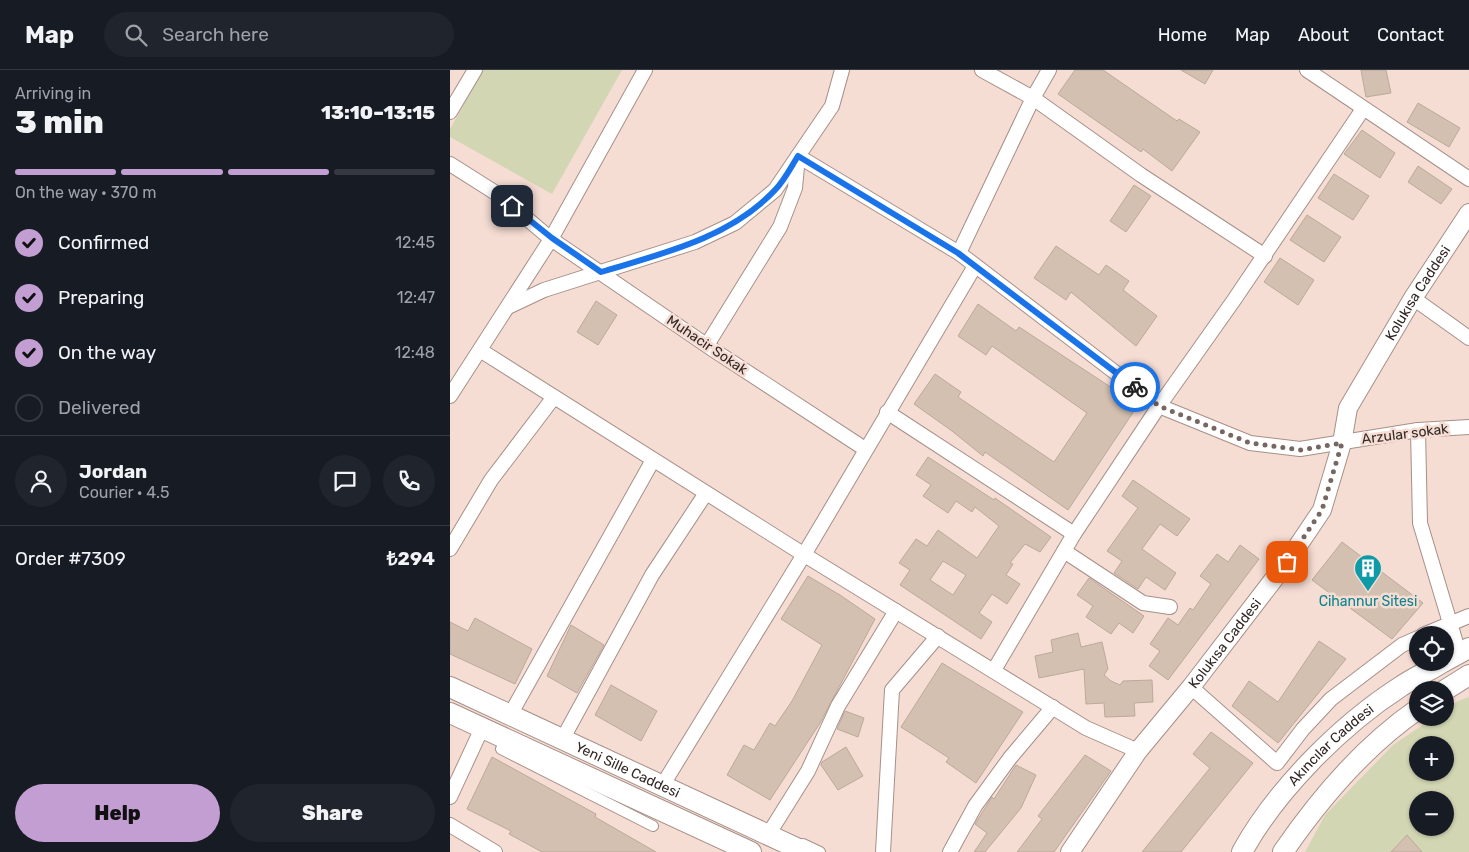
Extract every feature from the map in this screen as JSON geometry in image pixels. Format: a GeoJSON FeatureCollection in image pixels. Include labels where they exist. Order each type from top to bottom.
{"type":"FeatureCollection","features":[{"type":"Feature","properties":{"kind":"main road","name":"Akıncılar Caddesi"},"geometry":{"type":"LineString","coordinates":[[1242,852],[1254,830],[1296,779],[1344,731],[1399,687],[1427,671]]}},
{"type":"Feature","properties":{"kind":"main road"},"geometry":{"type":"LineString","coordinates":[[1454,684],[1469,675]]}},
{"type":"Feature","properties":{"kind":"main road","name":"Yeni Sille Caddesi"},"geometry":{"type":"LineString","coordinates":[[450,687],[662,786],[771,831],[806,852]]}},
{"type":"Feature","properties":{"kind":"main road","name":"Yeni Sille Caddesi"},"geometry":{"type":"LineString","coordinates":[[450,713],[751,852]]}},
{"type":"Feature","properties":{"kind":"main road","name":"Akıncılar Caddesi"},"geometry":{"type":"LineString","coordinates":[[1283,852],[1314,806],[1390,728],[1409,715]]}},
{"type":"Feature","properties":{"kind":"main road"},"geometry":{"type":"LineString","coordinates":[[1232,852],[1254,830]]}},
{"type":"Feature","properties":{"kind":"street"},"geometry":{"type":"LineString","coordinates":[[450,112],[475,70]]}},
{"type":"Feature","properties":{"kind":"street"},"geometry":{"type":"LineString","coordinates":[[450,396],[455,379],[480,350],[552,238],[645,70]]}},
{"type":"Feature","properties":{"kind":"street"},"geometry":{"type":"LineString","coordinates":[[508,307],[544,290],[696,242],[734,223],[775,190],[832,106],[842,70]]}},
{"type":"Feature","properties":{"kind":"street"},"geometry":{"type":"LineString","coordinates":[[982,70],[1033,98],[1141,176],[1264,256]]}},
{"type":"Feature","properties":{"kind":"street"},"geometry":{"type":"LineString","coordinates":[[958,253],[1033,98],[1049,70]]}},
{"type":"Feature","properties":{"kind":"street"},"geometry":{"type":"LineString","coordinates":[[1307,70],[1469,179]]}},
{"type":"Feature","properties":{"kind":"street"},"geometry":{"type":"LineString","coordinates":[[994,670],[1074,534],[1159,406],[1264,256],[1363,109]]}},
{"type":"Feature","properties":{"kind":"street"},"geometry":{"type":"LineString","coordinates":[[707,346],[780,227],[795,188],[798,156]]}},
{"type":"Feature","properties":{"kind":"street","name":"Arzular sokak"},"geometry":{"type":"LineString","coordinates":[[798,156],[958,253],[1159,406],[1250,443],[1300,450],[1418,430],[1469,427]]}},
{"type":"Feature","properties":{"kind":"street","name":"Muhacir Sokak"},"geometry":{"type":"LineString","coordinates":[[450,164],[499,196],[552,238],[707,346],[865,449]]}},
{"type":"Feature","properties":{"kind":"street","name":"Kolukısa Caddesi"},"geometry":{"type":"LineString","coordinates":[[1070,852],[1138,751],[1191,687],[1287,562],[1322,510],[1342,443],[1348,408],[1413,298],[1469,212]]}},
{"type":"Feature","properties":{"kind":"street"},"geometry":{"type":"LineString","coordinates":[[662,786],[975,266]]}},
{"type":"Feature","properties":{"kind":"street"},"geometry":{"type":"LineString","coordinates":[[1413,298],[1469,338]]}},
{"type":"Feature","properties":{"kind":"street"},"geometry":{"type":"LineString","coordinates":[[480,350],[803,554],[1086,728],[1138,751]]}},
{"type":"Feature","properties":{"kind":"street"},"geometry":{"type":"LineString","coordinates":[[450,549],[491,480],[554,397]]}},
{"type":"Feature","properties":{"kind":"street"},"geometry":{"type":"LineString","coordinates":[[887,412],[1074,534]]}},
{"type":"Feature","properties":{"kind":"street"},"geometry":{"type":"LineString","coordinates":[[1418,430],[1420,523],[1449,626]]}},
{"type":"Feature","properties":{"kind":"street"},"geometry":{"type":"LineString","coordinates":[[510,715],[654,460]]}},
{"type":"Feature","properties":{"kind":"street"},"geometry":{"type":"LineString","coordinates":[[562,740],[652,575],[706,493]]}},
{"type":"Feature","properties":{"kind":"street"},"geometry":{"type":"LineString","coordinates":[[1064,550],[1143,603],[1170,607]]}},
{"type":"Feature","properties":{"kind":"street"},"geometry":{"type":"LineString","coordinates":[[771,831],[808,771],[838,706],[896,611]]}},
{"type":"Feature","properties":{"kind":"street"},"geometry":{"type":"LineString","coordinates":[[1442,626],[1469,616]]}},
{"type":"Feature","properties":{"kind":"street"},"geometry":{"type":"LineString","coordinates":[[883,852],[892,690],[938,636]]}},
{"type":"Feature","properties":{"kind":"street"},"geometry":{"type":"LineString","coordinates":[[1191,687],[1277,763],[1303,729],[1331,699],[1402,645],[1409,642]]}},
{"type":"Feature","properties":{"kind":"street"},"geometry":{"type":"LineString","coordinates":[[450,676],[771,831],[820,852]]}},
{"type":"Feature","properties":{"kind":"street"},"geometry":{"type":"LineString","coordinates":[[950,852],[975,806],[1010,758],[1053,707]]}},
{"type":"Feature","properties":{"kind":"street"},"geometry":{"type":"LineString","coordinates":[[450,797],[482,728]]}},
{"type":"Feature","properties":{"kind":"street"},"geometry":{"type":"LineString","coordinates":[[501,749],[653,826]]}},
{"type":"Feature","properties":{"kind":"street"},"geometry":{"type":"LineString","coordinates":[[450,825],[495,852]]}},
{"type":"Feature","properties":{"kind":"green space"},"geometry":{"type":"Polygon","coordinates":[[[483,70],[622,70],[552,194],[450,137],[450,129],[483,70]]]}},
{"type":"Feature","properties":{"kind":"green space"},"geometry":{"type":"Polygon","coordinates":[[[1469,697],[1469,852],[1305,852],[1325,815],[1393,745],[1421,726],[1454,726],[1454,704],[1469,697]]]}},
{"type":"Feature","properties":{"kind":"building"},"geometry":{"type":"Polygon","coordinates":[[[1075,70],[1103,70],[1177,121],[1179,119],[1200,132],[1172,171],[1143,149],[1141,152],[1058,94],[1075,70]]]}},
{"type":"Feature","properties":{"kind":"building"},"geometry":{"type":"Polygon","coordinates":[[[1181,70],[1213,70],[1205,84],[1181,70]]]}},
{"type":"Feature","properties":{"kind":"building"},"geometry":{"type":"Polygon","coordinates":[[[1361,70],[1386,70],[1391,93],[1366,97],[1361,70]]]}},
{"type":"Feature","properties":{"kind":"building"},"geometry":{"type":"Polygon","coordinates":[[[1418,103],[1460,128],[1449,147],[1407,122],[1418,103]]]}},
{"type":"Feature","properties":{"kind":"building"},"geometry":{"type":"Polygon","coordinates":[[[1362,130],[1395,153],[1380,178],[1344,154],[1362,130]]]}},
{"type":"Feature","properties":{"kind":"building"},"geometry":{"type":"Polygon","coordinates":[[[1418,166],[1452,189],[1441,204],[1408,182],[1418,166]]]}},
{"type":"Feature","properties":{"kind":"building"},"geometry":{"type":"Polygon","coordinates":[[[1334,174],[1369,196],[1353,220],[1318,198],[1334,174]]]}},
{"type":"Feature","properties":{"kind":"building"},"geometry":{"type":"Polygon","coordinates":[[[1134,185],[1151,196],[1126,232],[1110,221],[1134,185]]]}},
{"type":"Feature","properties":{"kind":"building"},"geometry":{"type":"Polygon","coordinates":[[[1307,215],[1341,237],[1324,262],[1290,240],[1307,215]]]}},
{"type":"Feature","properties":{"kind":"building"},"geometry":{"type":"Polygon","coordinates":[[[1056,246],[1099,275],[1106,265],[1129,281],[1123,290],[1157,316],[1136,346],[1071,292],[1066,300],[1034,278],[1056,246]]]}},
{"type":"Feature","properties":{"kind":"building"},"geometry":{"type":"Polygon","coordinates":[[[1280,258],[1314,280],[1298,305],[1264,282],[1280,258]]]}},
{"type":"Feature","properties":{"kind":"building"},"geometry":{"type":"Polygon","coordinates":[[[596,301],[617,315],[598,345],[577,332],[596,301]]]}},
{"type":"Feature","properties":{"kind":"building"},"geometry":{"type":"Polygon","coordinates":[[[978,304],[1016,331],[1019,327],[1138,405],[1068,510],[985,452],[983,456],[914,404],[935,374],[961,392],[958,397],[1054,462],[1087,413],[992,346],[986,355],[958,336],[978,304]]]}},
{"type":"Feature","properties":{"kind":"building"},"geometry":{"type":"Polygon","coordinates":[[[928,457],[994,500],[995,498],[1051,537],[1040,552],[1025,544],[1010,563],[1013,564],[1006,575],[1020,584],[1007,604],[992,594],[979,613],[992,622],[981,639],[900,585],[910,570],[899,563],[916,539],[927,546],[938,530],[977,558],[999,526],[975,507],[972,512],[956,501],[948,513],[923,496],[931,485],[916,475],[928,457]],[[943,561],[930,580],[953,595],[966,575],[943,561]]]}},
{"type":"Feature","properties":{"kind":"building"},"geometry":{"type":"Polygon","coordinates":[[[1133,480],[1190,519],[1177,536],[1160,524],[1142,549],[1176,573],[1165,590],[1146,577],[1138,589],[1114,573],[1122,561],[1107,551],[1138,508],[1122,496],[1133,480]]]}},
{"type":"Feature","properties":{"kind":"building","name":"Cihannur Sitesi"},"geometry":{"type":"Polygon","coordinates":[[[1342,542],[1423,603],[1392,639],[1312,580],[1342,542]]]}},
{"type":"Feature","properties":{"kind":"building"},"geometry":{"type":"Polygon","coordinates":[[[1240,545],[1259,559],[1168,680],[1149,666],[1160,651],[1150,644],[1168,618],[1178,625],[1190,608],[1193,610],[1211,584],[1200,576],[1217,554],[1228,562],[1240,545]]]}},
{"type":"Feature","properties":{"kind":"building"},"geometry":{"type":"Polygon","coordinates":[[[808,576],[875,619],[820,723],[770,800],[727,775],[744,745],[754,750],[770,723],[775,726],[792,701],[822,645],[781,619],[808,576]]]}},
{"type":"Feature","properties":{"kind":"building"},"geometry":{"type":"Polygon","coordinates":[[[1089,578],[1144,616],[1133,633],[1119,623],[1111,634],[1086,617],[1093,606],[1077,595],[1089,578]]]}},
{"type":"Feature","properties":{"kind":"building"},"geometry":{"type":"Polygon","coordinates":[[[475,618],[532,649],[515,684],[450,654],[450,622],[468,631],[475,618]]]}},
{"type":"Feature","properties":{"kind":"building"},"geometry":{"type":"Polygon","coordinates":[[[571,625],[604,645],[577,693],[547,676],[571,625]]]}},
{"type":"Feature","properties":{"kind":"building"},"geometry":{"type":"Polygon","coordinates":[[[1078,633],[1081,647],[1102,642],[1108,669],[1104,675],[1111,681],[1120,685],[1123,681],[1152,680],[1153,702],[1134,703],[1135,716],[1105,717],[1104,703],[1086,704],[1084,669],[1039,678],[1035,656],[1053,652],[1051,640],[1078,633]]]}},
{"type":"Feature","properties":{"kind":"building"},"geometry":{"type":"Polygon","coordinates":[[[1319,641],[1346,659],[1278,743],[1232,706],[1249,681],[1278,702],[1319,641]]]}},
{"type":"Feature","properties":{"kind":"building"},"geometry":{"type":"Polygon","coordinates":[[[942,663],[1023,712],[976,783],[946,762],[949,758],[901,727],[942,663]]]}},
{"type":"Feature","properties":{"kind":"building"},"geometry":{"type":"Polygon","coordinates":[[[611,685],[657,711],[641,741],[595,715],[611,685]]]}},
{"type":"Feature","properties":{"kind":"building"},"geometry":{"type":"Polygon","coordinates":[[[845,711],[864,718],[858,737],[837,729],[845,711]]]}},
{"type":"Feature","properties":{"kind":"building"},"geometry":{"type":"Polygon","coordinates":[[[1211,732],[1253,763],[1181,852],[1142,852],[1210,768],[1193,754],[1211,732]]]}},
{"type":"Feature","properties":{"kind":"building"},"geometry":{"type":"Polygon","coordinates":[[[846,747],[863,776],[838,790],[821,765],[822,762],[846,747]]]}},
{"type":"Feature","properties":{"kind":"building"},"geometry":{"type":"Polygon","coordinates":[[[1085,755],[1111,771],[1054,852],[1017,852],[1042,819],[1038,816],[1085,755]]]}},
{"type":"Feature","properties":{"kind":"building"},"geometry":{"type":"Polygon","coordinates":[[[492,757],[596,814],[595,817],[656,852],[542,852],[509,834],[511,831],[467,809],[492,757]]]}},
{"type":"Feature","properties":{"kind":"building"},"geometry":{"type":"Polygon","coordinates":[[[1016,765],[1036,775],[1021,808],[985,852],[974,852],[987,833],[975,824],[1016,765]]]}},
{"type":"Feature","properties":{"kind":"building"},"geometry":{"type":"Polygon","coordinates":[[[1407,835],[1422,852],[1391,852],[1407,835]]]}},
{"type":"Feature","properties":{"kind":"way so far"},"geometry":{"type":"LineString","coordinates":[[1135,387],[1159,406],[1250,443],[1300,450],[1342,443],[1322,510],[1287,562]]}},
{"type":"Feature","properties":{"kind":"place","name":"Cihannur Sitesi"},"geometry":{"type":"Point","coordinates":[1368,592]}},
{"type":"Feature","properties":{"kind":"route"},"geometry":{"type":"LineString","coordinates":[[512,206],[552,238],[601,272],[696,242],[734,223],[775,190],[798,156],[958,253],[1135,387]]}}]}
